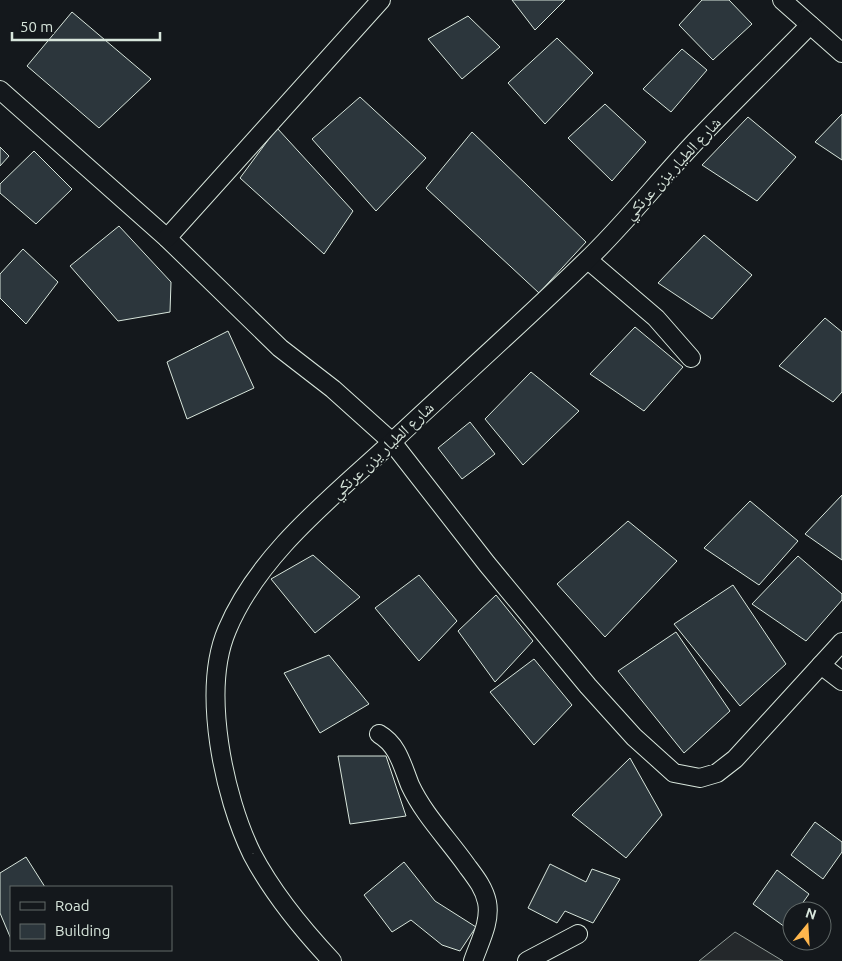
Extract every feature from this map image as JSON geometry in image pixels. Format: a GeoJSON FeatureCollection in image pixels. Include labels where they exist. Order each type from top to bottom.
{"type":"FeatureCollection","features":[{"type":"Feature","properties":{"kind":"street"},"geometry":{"type":"LineString","coordinates":[[167,238],[381,0]]}},
{"type":"Feature","properties":{"kind":"street"},"geometry":{"type":"LineString","coordinates":[[782,0],[842,53]]}},
{"type":"Feature","properties":{"kind":"street","name":"شارع الطيار يزن عرنكي"},"geometry":{"type":"LineString","coordinates":[[332,961],[294,919],[252,853],[232,797],[219,747],[215,695],[217,671],[227,630],[268,562],[324,504],[588,260],[695,142],[810,25]]}},
{"type":"Feature","properties":{"kind":"street"},"geometry":{"type":"LineString","coordinates":[[0,90],[167,238],[280,348],[333,389],[392,442],[588,686],[634,737],[674,773],[700,778],[717,773],[735,759],[842,642]]}},
{"type":"Feature","properties":{"kind":"street"},"geometry":{"type":"LineString","coordinates":[[588,260],[656,318],[691,358]]}},
{"type":"Feature","properties":{"kind":"street"},"geometry":{"type":"LineString","coordinates":[[821,665],[842,681]]}},
{"type":"Feature","properties":{"kind":"street"},"geometry":{"type":"LineString","coordinates":[[379,734],[388,739],[398,754],[411,786],[427,814],[484,889],[488,906],[487,923],[473,961]]}},
{"type":"Feature","properties":{"kind":"street"},"geometry":{"type":"LineString","coordinates":[[527,961],[578,934]]}},
{"type":"Feature","properties":{"kind":"shaded area"},"geometry":{"type":"Polygon","coordinates":[[[735,932],[783,961],[699,961],[735,932]]]}},
{"type":"Feature","properties":{"kind":"building"},"geometry":{"type":"Polygon","coordinates":[[[512,0],[565,0],[535,30],[512,0]]]}},
{"type":"Feature","properties":{"kind":"building"},"geometry":{"type":"Polygon","coordinates":[[[702,0],[729,0],[752,24],[713,60],[679,25],[702,0]]]}},
{"type":"Feature","properties":{"kind":"building"},"geometry":{"type":"Polygon","coordinates":[[[72,12],[151,79],[99,128],[27,66],[72,12]]]}},
{"type":"Feature","properties":{"kind":"building"},"geometry":{"type":"Polygon","coordinates":[[[468,16],[500,47],[462,79],[428,39],[468,16]]]}},
{"type":"Feature","properties":{"kind":"building"},"geometry":{"type":"Polygon","coordinates":[[[557,38],[593,73],[545,124],[508,83],[557,38]]]}},
{"type":"Feature","properties":{"kind":"building"},"geometry":{"type":"Polygon","coordinates":[[[682,49],[707,70],[671,112],[643,89],[682,49]]]}},
{"type":"Feature","properties":{"kind":"building"},"geometry":{"type":"Polygon","coordinates":[[[360,97],[426,158],[376,211],[312,139],[360,97]]]}},
{"type":"Feature","properties":{"kind":"building"},"geometry":{"type":"Polygon","coordinates":[[[605,104],[646,142],[612,181],[568,138],[605,104]]]}},
{"type":"Feature","properties":{"kind":"building"},"geometry":{"type":"Polygon","coordinates":[[[842,114],[842,160],[815,142],[842,114]]]}},
{"type":"Feature","properties":{"kind":"building"},"geometry":{"type":"Polygon","coordinates":[[[748,117],[796,157],[757,201],[702,165],[748,117]]]}},
{"type":"Feature","properties":{"kind":"building"},"geometry":{"type":"Polygon","coordinates":[[[277,128],[353,211],[324,254],[240,178],[277,128]]]}},
{"type":"Feature","properties":{"kind":"building"},"geometry":{"type":"Polygon","coordinates":[[[472,132],[586,242],[539,293],[426,188],[472,132]]]}},
{"type":"Feature","properties":{"kind":"building"},"geometry":{"type":"Polygon","coordinates":[[[0,147],[9,156],[0,166],[0,147]]]}},
{"type":"Feature","properties":{"kind":"building"},"geometry":{"type":"Polygon","coordinates":[[[34,151],[72,189],[36,224],[0,193],[0,184],[34,151]]]}},
{"type":"Feature","properties":{"kind":"building"},"geometry":{"type":"Polygon","coordinates":[[[119,226],[171,282],[170,312],[118,321],[70,266],[119,226]]]}},
{"type":"Feature","properties":{"kind":"building"},"geometry":{"type":"Polygon","coordinates":[[[704,235],[752,275],[712,319],[658,283],[704,235]]]}},
{"type":"Feature","properties":{"kind":"building"},"geometry":{"type":"Polygon","coordinates":[[[23,249],[58,282],[26,324],[0,298],[0,274],[23,249]]]}},
{"type":"Feature","properties":{"kind":"building"},"geometry":{"type":"Polygon","coordinates":[[[825,318],[842,332],[842,392],[833,402],[779,366],[825,318]]]}},
{"type":"Feature","properties":{"kind":"building"},"geometry":{"type":"Polygon","coordinates":[[[635,327],[683,367],[644,411],[590,374],[635,327]]]}},
{"type":"Feature","properties":{"kind":"building"},"geometry":{"type":"Polygon","coordinates":[[[228,331],[254,388],[187,419],[167,362],[228,331]]]}},
{"type":"Feature","properties":{"kind":"building"},"geometry":{"type":"Polygon","coordinates":[[[531,372],[579,411],[523,465],[485,419],[531,372]]]}},
{"type":"Feature","properties":{"kind":"building"},"geometry":{"type":"Polygon","coordinates":[[[470,422],[495,454],[462,479],[438,448],[470,422]]]}},
{"type":"Feature","properties":{"kind":"building"},"geometry":{"type":"Polygon","coordinates":[[[842,495],[842,560],[805,534],[842,495]]]}},
{"type":"Feature","properties":{"kind":"building"},"geometry":{"type":"Polygon","coordinates":[[[750,501],[798,541],[759,585],[704,548],[750,501]]]}},
{"type":"Feature","properties":{"kind":"building"},"geometry":{"type":"Polygon","coordinates":[[[628,521],[677,561],[605,637],[557,584],[628,521]]]}},
{"type":"Feature","properties":{"kind":"building"},"geometry":{"type":"Polygon","coordinates":[[[313,555],[360,597],[315,633],[271,579],[313,555]]]}},
{"type":"Feature","properties":{"kind":"building"},"geometry":{"type":"Polygon","coordinates":[[[798,556],[842,594],[842,600],[806,641],[752,604],[798,556]]]}},
{"type":"Feature","properties":{"kind":"building"},"geometry":{"type":"Polygon","coordinates":[[[419,575],[457,621],[419,661],[375,608],[419,575]]]}},
{"type":"Feature","properties":{"kind":"building"},"geometry":{"type":"Polygon","coordinates":[[[733,585],[786,664],[740,706],[674,624],[733,585]]]}},
{"type":"Feature","properties":{"kind":"building"},"geometry":{"type":"Polygon","coordinates":[[[496,595],[533,641],[495,682],[458,631],[496,595]]]}},
{"type":"Feature","properties":{"kind":"building"},"geometry":{"type":"Polygon","coordinates":[[[676,632],[730,711],[684,753],[618,671],[676,632]]]}},
{"type":"Feature","properties":{"kind":"building"},"geometry":{"type":"Polygon","coordinates":[[[329,655],[369,704],[320,733],[284,673],[329,655]]]}},
{"type":"Feature","properties":{"kind":"building"},"geometry":{"type":"Polygon","coordinates":[[[534,659],[572,705],[534,745],[490,692],[534,659]]]}},
{"type":"Feature","properties":{"kind":"building"},"geometry":{"type":"Polygon","coordinates":[[[338,756],[386,756],[406,816],[350,824],[338,756]]]}},
{"type":"Feature","properties":{"kind":"building"},"geometry":{"type":"Polygon","coordinates":[[[630,758],[662,815],[626,858],[572,815],[630,758]]]}},
{"type":"Feature","properties":{"kind":"building"},"geometry":{"type":"Polygon","coordinates":[[[815,822],[842,842],[842,852],[823,879],[791,855],[815,822]]]}},
{"type":"Feature","properties":{"kind":"building"},"geometry":{"type":"Polygon","coordinates":[[[26,857],[44,886],[10,886],[10,937],[0,913],[0,873],[26,857]]]}},
{"type":"Feature","properties":{"kind":"building"},"geometry":{"type":"Polygon","coordinates":[[[404,862],[435,901],[476,927],[460,951],[442,945],[411,920],[392,932],[364,895],[404,862]]]}},
{"type":"Feature","properties":{"kind":"building"},"geometry":{"type":"Polygon","coordinates":[[[550,864],[586,882],[592,869],[620,879],[593,923],[565,911],[557,923],[528,908],[550,864]]]}},
{"type":"Feature","properties":{"kind":"building"},"geometry":{"type":"Polygon","coordinates":[[[777,870],[809,894],[804,901],[782,901],[782,925],[753,904],[777,870]]]}}]}
